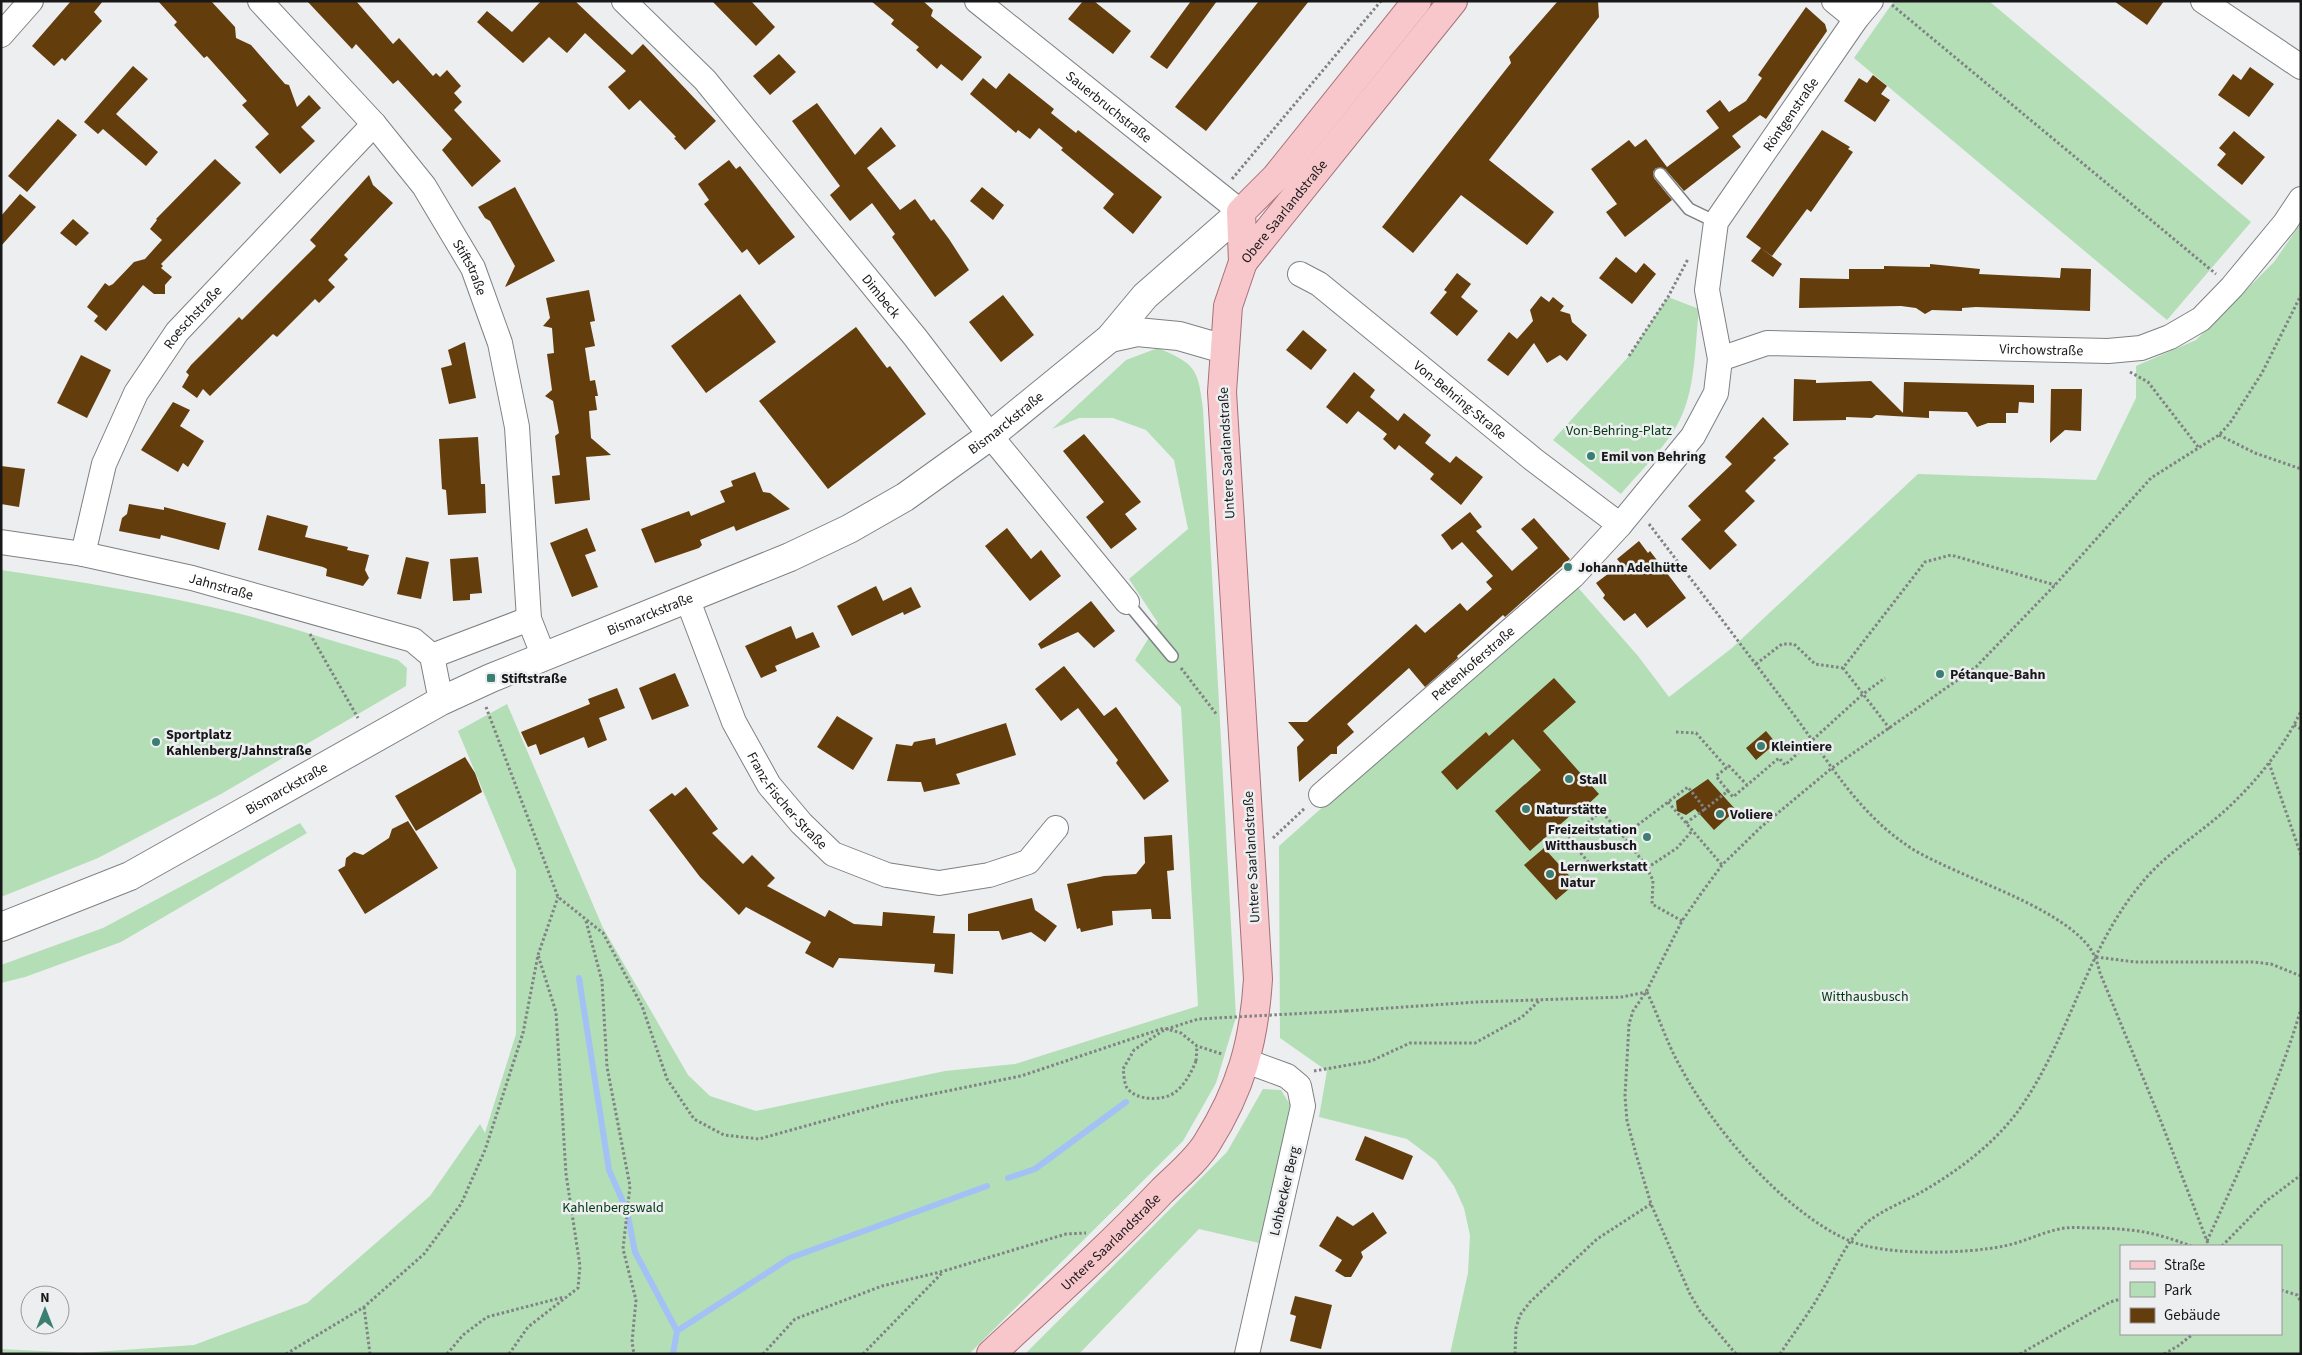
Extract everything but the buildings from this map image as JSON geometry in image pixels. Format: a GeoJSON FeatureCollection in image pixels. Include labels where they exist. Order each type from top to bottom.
{"type":"FeatureCollection","features":[{"type":"Feature","properties":{"kind":"main road","name":"Obere Saarlandstraße"},"geometry":{"type":"LineString","coordinates":[[1243,262],[1242,212],[1276,177],[1417,1]]}},
{"type":"Feature","properties":{"kind":"main road","name":"Obere Saarlandstraße"},"geometry":{"type":"LineString","coordinates":[[1243,262],[1453,1]]}},
{"type":"Feature","properties":{"kind":"main road","name":"Bismarckstraße"},"geometry":{"type":"LineString","coordinates":[[1,927],[130,876],[441,701],[478,683],[790,557],[849,529],[905,497],[990,436],[1110,338],[1145,296],[1242,212]]}},
{"type":"Feature","properties":{"kind":"main road","name":"Untere Saarlandstraße"},"geometry":{"type":"LineString","coordinates":[[991,1354],[1126,1229],[1206,1144],[1232,1098],[1246,1061],[1255,1019],[1258,979],[1222,392],[1228,306],[1243,262]]}},
{"type":"Feature","properties":{"kind":"main road"},"geometry":{"type":"LineString","coordinates":[[1110,338],[1137,332],[1179,336],[1224,350]]}},
{"type":"Feature","properties":{"kind":"street"},"geometry":{"type":"LineString","coordinates":[[1,35],[31,1]]}},
{"type":"Feature","properties":{"kind":"street","name":"Stiftstraße"},"geometry":{"type":"LineString","coordinates":[[260,1],[374,124],[424,186],[473,268],[500,343],[517,427],[530,619],[544,657]]}},
{"type":"Feature","properties":{"kind":"street","name":"Dimbeck"},"geometry":{"type":"LineString","coordinates":[[624,1],[705,80],[915,337],[990,436],[1127,602]]}},
{"type":"Feature","properties":{"kind":"street","name":"Sauerbruchstraße"},"geometry":{"type":"LineString","coordinates":[[977,1],[1242,212]]}},
{"type":"Feature","properties":{"kind":"street"},"geometry":{"type":"LineString","coordinates":[[1834,1],[1864,10]]}},
{"type":"Feature","properties":{"kind":"street"},"geometry":{"type":"LineString","coordinates":[[2203,1],[2301,67]]}},
{"type":"Feature","properties":{"kind":"street","name":"Röntgenstraße"},"geometry":{"type":"LineString","coordinates":[[1715,226],[1864,10]]}},
{"type":"Feature","properties":{"kind":"street","name":"Roeschstraße"},"geometry":{"type":"LineString","coordinates":[[83,554],[104,464],[136,393],[177,332],[374,124]]}},
{"type":"Feature","properties":{"kind":"street","name":"Virchowstraße"},"geometry":{"type":"LineString","coordinates":[[1720,359],[1767,343],[2108,350],[2141,348],[2170,337],[2201,319],[2232,287],[2285,223],[2301,199]]}},
{"type":"Feature","properties":{"kind":"street"},"geometry":{"type":"LineString","coordinates":[[1620,525],[1693,436],[1716,393],[1720,359],[1707,290],[1715,226]]}},
{"type":"Feature","properties":{"kind":"street","name":"Von-Behring-Straße"},"geometry":{"type":"LineString","coordinates":[[1300,274],[1319,284],[1534,460],[1620,525]]}},
{"type":"Feature","properties":{"kind":"street","name":"Pettenkoferstraße"},"geometry":{"type":"LineString","coordinates":[[1321,795],[1573,576],[1620,525]]}},
{"type":"Feature","properties":{"kind":"street","name":"Jahnstraße"},"geometry":{"type":"LineString","coordinates":[[1,542],[83,554],[192,578],[306,608],[413,640],[432,656]]}},
{"type":"Feature","properties":{"kind":"street","name":"Franz-Fischer-Straße"},"geometry":{"type":"LineString","coordinates":[[687,598],[734,722],[769,785],[801,823],[833,854],[887,875],[940,883],[989,874],[1028,862],[1056,828]]}},
{"type":"Feature","properties":{"kind":"street"},"geometry":{"type":"LineString","coordinates":[[441,701],[432,656],[530,619]]}},
{"type":"Feature","properties":{"kind":"street"},"geometry":{"type":"LineString","coordinates":[[1246,1061],[1288,1076]]}},
{"type":"Feature","properties":{"kind":"street","name":"Lohbecker Berg"},"geometry":{"type":"LineString","coordinates":[[1247,1354],[1304,1106],[1298,1086],[1288,1076]]}},
{"type":"Feature","properties":{"kind":"lane"},"geometry":{"type":"LineString","coordinates":[[1660,174],[1689,209],[1715,226]]}},
{"type":"Feature","properties":{"kind":"lane"},"geometry":{"type":"LineString","coordinates":[[1127,602],[1172,656]]}},
{"type":"Feature","properties":{"kind":"path"},"geometry":{"type":"LineString","coordinates":[[1220,193],[1381,1]]}},
{"type":"Feature","properties":{"kind":"path"},"geometry":{"type":"LineString","coordinates":[[1888,1],[2232,287]]}},
{"type":"Feature","properties":{"kind":"path"},"geometry":{"type":"LineString","coordinates":[[1629,356],[1668,297],[1690,254]]}},
{"type":"Feature","properties":{"kind":"path"},"geometry":{"type":"LineString","coordinates":[[1736,1354],[1700,1311],[1690,1294],[1651,1204],[1627,1121],[1625,1096],[1629,1024],[1633,1012],[1646,992],[1682,920],[1722,865],[1761,827],[1832,768],[1976,667],[2056,585],[2150,478],[2219,435],[2230,423],[2262,373],[2301,295]]}},
{"type":"Feature","properties":{"kind":"path"},"geometry":{"type":"LineString","coordinates":[[2108,350],[2127,370],[2148,382],[2199,448]]}},
{"type":"Feature","properties":{"kind":"path"},"geometry":{"type":"LineString","coordinates":[[2219,435],[2255,453],[2301,467]]}},
{"type":"Feature","properties":{"kind":"path"},"geometry":{"type":"LineString","coordinates":[[1636,506],[1866,812],[1895,838],[1930,860],[2024,902],[2061,923],[2086,943],[2096,957],[2100,973],[2160,1119],[2208,1245]]}},
{"type":"Feature","properties":{"kind":"path"},"geometry":{"type":"LineString","coordinates":[[1843,668],[1925,562],[1951,555],[2056,585]]}},
{"type":"Feature","properties":{"kind":"path"},"geometry":{"type":"LineString","coordinates":[[306,608],[310,637],[358,718]]}},
{"type":"Feature","properties":{"kind":"path"},"geometry":{"type":"LineString","coordinates":[[1756,664],[1782,644],[1794,644],[1815,664],[1843,668],[1890,729]]}},
{"type":"Feature","properties":{"kind":"path"},"geometry":{"type":"LineString","coordinates":[[1172,656],[1222,722]]}},
{"type":"Feature","properties":{"kind":"path"},"geometry":{"type":"LineString","coordinates":[[1747,785],[1729,766],[1716,776],[1733,798],[1779,758],[1785,765],[1812,738],[1863,694],[1885,678]]}},
{"type":"Feature","properties":{"kind":"path"},"geometry":{"type":"LineString","coordinates":[[478,683],[558,897],[603,933],[642,1006],[667,1079],[694,1119],[724,1135],[759,1139],[888,1103],[1021,1076],[1164,1028],[1181,1032],[1197,1046],[1196,1061],[1188,1078],[1174,1093],[1154,1099],[1135,1094],[1127,1087],[1123,1069],[1134,1050],[1164,1030],[1198,1019],[1622,997],[1646,992]]}},
{"type":"Feature","properties":{"kind":"path"},"geometry":{"type":"LineString","coordinates":[[1780,1354],[1820,1295],[1850,1241],[1873,1218],[1926,1190],[1978,1154],[2001,1131],[2023,1104],[2045,1068],[2114,922],[2142,882],[2233,803],[2269,763],[2301,711]]}},
{"type":"Feature","properties":{"kind":"path"},"geometry":{"type":"LineString","coordinates":[[2294,725],[2301,730]]}},
{"type":"Feature","properties":{"kind":"path"},"geometry":{"type":"LineString","coordinates":[[1676,732],[1696,733],[1727,768]]}},
{"type":"Feature","properties":{"kind":"path"},"geometry":{"type":"LineString","coordinates":[[2269,763],[2301,854]]}},
{"type":"Feature","properties":{"kind":"path"},"geometry":{"type":"LineString","coordinates":[[1622,836],[1688,787],[1705,809]]}},
{"type":"Feature","properties":{"kind":"path"},"geometry":{"type":"LineString","coordinates":[[1686,823],[1728,791]]}},
{"type":"Feature","properties":{"kind":"path"},"geometry":{"type":"LineString","coordinates":[[1250,862],[1282,828],[1321,795]]}},
{"type":"Feature","properties":{"kind":"path"},"geometry":{"type":"LineString","coordinates":[[1668,802],[1722,865]]}},
{"type":"Feature","properties":{"kind":"path"},"geometry":{"type":"LineString","coordinates":[[1595,870],[1569,839],[1601,811],[1622,836],[1653,880],[1652,904],[1682,920]]}},
{"type":"Feature","properties":{"kind":"path"},"geometry":{"type":"LineString","coordinates":[[1646,868],[1676,848],[1692,831]]}},
{"type":"Feature","properties":{"kind":"path"},"geometry":{"type":"LineString","coordinates":[[286,1354],[364,1307],[424,1254],[460,1204],[485,1150],[523,1033],[538,955],[558,897]]}},
{"type":"Feature","properties":{"kind":"path"},"geometry":{"type":"LineString","coordinates":[[586,920],[602,981],[607,1068],[630,1186],[623,1249],[636,1300],[632,1342],[634,1354]]}},
{"type":"Feature","properties":{"kind":"path"},"geometry":{"type":"LineString","coordinates":[[509,1354],[528,1327],[578,1288],[580,1266],[566,1174],[556,1012],[538,955]]}},
{"type":"Feature","properties":{"kind":"path"},"geometry":{"type":"LineString","coordinates":[[2096,957],[2135,962],[2253,962],[2271,964],[2301,976]]}},
{"type":"Feature","properties":{"kind":"path"},"geometry":{"type":"LineString","coordinates":[[1646,992],[1680,1068],[1718,1125],[1781,1194],[1809,1218],[1850,1241],[1896,1250],[1970,1251],[2005,1246],[2066,1228],[2083,1228],[2139,1230],[2158,1233],[2188,1245]]}},
{"type":"Feature","properties":{"kind":"path"},"geometry":{"type":"LineString","coordinates":[[1288,1076],[1365,1062],[1410,1043],[1475,1042],[1522,1017],[1540,1000]]}},
{"type":"Feature","properties":{"kind":"path"},"geometry":{"type":"LineString","coordinates":[[2207,1242],[2263,1114],[2289,1048],[2301,1009]]}},
{"type":"Feature","properties":{"kind":"path"},"geometry":{"type":"LineString","coordinates":[[2223,1245],[2265,1202],[2301,1175]]}},
{"type":"Feature","properties":{"kind":"path"},"geometry":{"type":"LineString","coordinates":[[1515,1354],[1516,1328],[1520,1315],[1530,1302],[1597,1239],[1651,1204]]}},
{"type":"Feature","properties":{"kind":"path"},"geometry":{"type":"LineString","coordinates":[[763,1354],[795,1319],[882,1286],[944,1271],[1066,1234],[1126,1229]]}},
{"type":"Feature","properties":{"kind":"path"},"geometry":{"type":"LineString","coordinates":[[863,1354],[944,1271]]}},
{"type":"Feature","properties":{"kind":"path"},"geometry":{"type":"LineString","coordinates":[[2282,1290],[2297,1294],[2301,1302]]}},
{"type":"Feature","properties":{"kind":"path"},"geometry":{"type":"LineString","coordinates":[[447,1354],[463,1335],[487,1317],[565,1297]]}},
{"type":"Feature","properties":{"kind":"path"},"geometry":{"type":"LineString","coordinates":[[2020,1354],[2110,1302],[2120,1299]]}},
{"type":"Feature","properties":{"kind":"path"},"geometry":{"type":"LineString","coordinates":[[364,1307],[370,1354]]}},
{"type":"Feature","properties":{"kind":"path"},"geometry":{"type":"LineString","coordinates":[[2164,1354],[2192,1335]]}},
{"type":"Feature","properties":{"kind":"green space"},"geometry":{"type":"Polygon","coordinates":[[[1894,1],[1989,1],[2251,222],[2167,320],[1854,58],[1894,1]]]}},
{"type":"Feature","properties":{"kind":"green space","name":"Witthausbusch"},"geometry":{"type":"Polygon","coordinates":[[[2301,223],[2301,1354],[1450,1354],[1468,1273],[1470,1235],[1464,1208],[1454,1186],[1436,1161],[1407,1139],[1319,1117],[1327,1071],[1280,1038],[1279,846],[1574,583],[1638,656],[1669,697],[1732,648],[1918,474],[2096,480],[2136,398],[2136,366],[2196,340],[2274,262],[2301,223]]]}},
{"type":"Feature","properties":{"kind":"green space","name":"Von-Behring-Platz"},"geometry":{"type":"Polygon","coordinates":[[[1668,297],[1699,309],[1694,363],[1687,403],[1670,437],[1621,494],[1553,440],[1629,356],[1668,297]]]}},
{"type":"Feature","properties":{"kind":"green space","name":"Kahlenbergswald"},"geometry":{"type":"Polygon","coordinates":[[[1158,348],[1180,359],[1193,369],[1197,376],[1203,409],[1236,1017],[1216,1083],[1183,1141],[969,1354],[1,1354],[1,1349],[81,1353],[194,1345],[307,1303],[430,1196],[480,1124],[485,1133],[516,1034],[516,870],[458,731],[507,704],[603,928],[688,1075],[710,1096],[756,1111],[945,1071],[1015,1064],[1198,1006],[1181,707],[1135,660],[1158,623],[1129,579],[1188,529],[1174,460],[1146,430],[1113,418],[1079,418],[1052,429],[1126,360],[1158,348]]]}},
{"type":"Feature","properties":{"kind":"green space","name":"Sportplatz Kahlenberg/Jahnstraße"},"geometry":{"type":"Polygon","coordinates":[[[1,570],[149,594],[237,613],[277,624],[398,660],[407,668],[406,686],[221,794],[98,858],[1,897],[1,570]]]}},
{"type":"Feature","properties":{"kind":"green space"},"geometry":{"type":"Polygon","coordinates":[[[300,823],[307,833],[121,942],[25,977],[1,983],[1,965],[103,928],[300,823]]]}},
{"type":"Feature","properties":{"kind":"green space"},"geometry":{"type":"Polygon","coordinates":[[[1263,1089],[1281,1090],[1292,1108],[1259,1243],[1199,1229],[1079,1354],[1025,1354],[1227,1152],[1263,1089]]]}},
{"type":"Feature","properties":{"kind":"waterway"},"geometry":{"type":"LineString","coordinates":[[579,978],[609,1170],[627,1211],[635,1252],[677,1331],[673,1354]]}},
{"type":"Feature","properties":{"kind":"waterway"},"geometry":{"type":"LineString","coordinates":[[1008,1178],[1035,1169],[1126,1102]]}},
{"type":"Feature","properties":{"kind":"waterway"},"geometry":{"type":"LineString","coordinates":[[677,1331],[790,1258],[987,1186]]}},
{"type":"Feature","properties":{"kind":"place","name":"Emil von Behring"},"geometry":{"type":"Point","coordinates":[1591,456]}},
{"type":"Feature","properties":{"kind":"place","name":"Johann Adelhütte"},"geometry":{"type":"Point","coordinates":[1568,567]}},
{"type":"Feature","properties":{"kind":"place","name":"Pétanque-Bahn"},"geometry":{"type":"Point","coordinates":[1940,674]}},
{"type":"Feature","properties":{"kind":"place","name":"Stiftstraße"},"geometry":{"type":"Point","coordinates":[491,678]}},
{"type":"Feature","properties":{"kind":"place","name":"Sportplatz Kahlenberg/Jahnstraße"},"geometry":{"type":"Point","coordinates":[156,742]}},
{"type":"Feature","properties":{"kind":"place","name":"Kleintiere"},"geometry":{"type":"Point","coordinates":[1761,746]}},
{"type":"Feature","properties":{"kind":"place","name":"Stall"},"geometry":{"type":"Point","coordinates":[1569,779]}},
{"type":"Feature","properties":{"kind":"place","name":"Naturstätte"},"geometry":{"type":"Point","coordinates":[1526,809]}},
{"type":"Feature","properties":{"kind":"place","name":"Voliere"},"geometry":{"type":"Point","coordinates":[1720,814]}},
{"type":"Feature","properties":{"kind":"place","name":"Freizeitstation Witthausbusch"},"geometry":{"type":"Point","coordinates":[1647,837]}},
{"type":"Feature","properties":{"kind":"place","name":"Lernwerkstatt Natur"},"geometry":{"type":"Point","coordinates":[1550,874]}}]}
